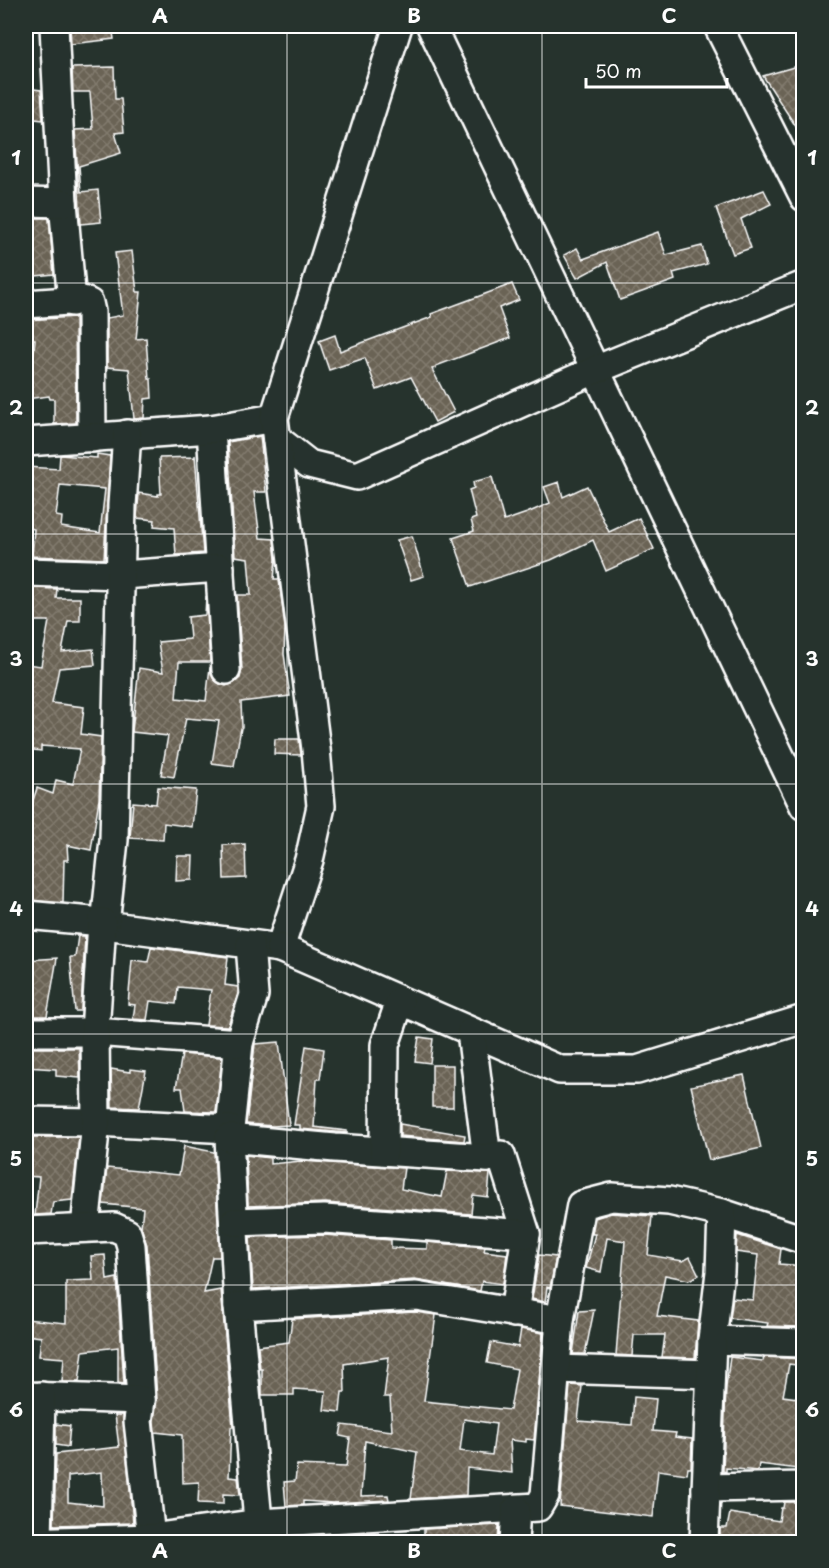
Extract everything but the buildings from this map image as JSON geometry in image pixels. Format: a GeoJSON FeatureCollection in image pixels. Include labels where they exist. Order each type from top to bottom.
{"type":"FeatureCollection","features":[{"type":"Feature","properties":{"kind":"street"},"geometry":{"type":"LineString","coordinates":[[54,26],[63,203],[72,302]]}},
{"type":"Feature","properties":{"kind":"street"},"geometry":{"type":"LineString","coordinates":[[280,948],[309,860],[321,806],[316,749],[275,428],[398,26]]}},
{"type":"Feature","properties":{"kind":"street"},"geometry":{"type":"LineString","coordinates":[[430,26],[804,806]]}},
{"type":"Feature","properties":{"kind":"street"},"geometry":{"type":"LineString","coordinates":[[718,26],[804,197]]}},
{"type":"Feature","properties":{"kind":"street"},"geometry":{"type":"LineString","coordinates":[[26,202],[63,203]]}},
{"type":"Feature","properties":{"kind":"street"},"geometry":{"type":"LineString","coordinates":[[26,442],[211,429],[275,428],[309,464],[357,476],[595,370],[804,285]]}},
{"type":"Feature","properties":{"kind":"street"},"geometry":{"type":"LineString","coordinates":[[26,304],[82,300],[89,303],[92,438]]}},
{"type":"Feature","properties":{"kind":"street"},"geometry":{"type":"LineString","coordinates":[[211,429],[226,670]]}},
{"type":"Feature","properties":{"kind":"street"},"geometry":{"type":"LineString","coordinates":[[85,1228],[96,1122],[95,1032],[103,924],[114,840],[122,505],[127,434]]}},
{"type":"Feature","properties":{"kind":"street"},"geometry":{"type":"LineString","coordinates":[[26,572],[122,575],[220,568]]}},
{"type":"Feature","properties":{"kind":"street"},"geometry":{"type":"LineString","coordinates":[[26,915],[280,948],[560,1070],[637,1070],[804,1019]]}},
{"type":"Feature","properties":{"kind":"street"},"geometry":{"type":"LineString","coordinates":[[250,945],[254,995],[239,1043],[230,1134],[238,1306],[259,1533]]}},
{"type":"Feature","properties":{"kind":"street"},"geometry":{"type":"LineString","coordinates":[[384,1151],[385,1045],[400,1001]]}},
{"type":"Feature","properties":{"kind":"street"},"geometry":{"type":"LineString","coordinates":[[26,1032],[95,1032],[239,1043]]}},
{"type":"Feature","properties":{"kind":"street"},"geometry":{"type":"LineString","coordinates":[[471,1032],[487,1158]]}},
{"type":"Feature","properties":{"kind":"street"},"geometry":{"type":"LineString","coordinates":[[26,1121],[96,1122],[384,1151],[487,1158],[501,1155],[526,1234],[514,1314]]}},
{"type":"Feature","properties":{"kind":"street"},"geometry":{"type":"LineString","coordinates":[[141,1400],[33,1396],[32,1541],[259,1533],[538,1507],[545,1495],[560,1320],[581,1205],[612,1197],[669,1201],[722,1213],[804,1240]]}},
{"type":"Feature","properties":{"kind":"street"},"geometry":{"type":"LineString","coordinates":[[704,1542],[710,1374],[720,1272],[722,1213]]}},
{"type":"Feature","properties":{"kind":"street"},"geometry":{"type":"LineString","coordinates":[[234,1222],[324,1219],[526,1234]]}},
{"type":"Feature","properties":{"kind":"street"},"geometry":{"type":"LineString","coordinates":[[26,1230],[114,1227],[127,1233],[131,1246],[141,1400],[138,1421],[151,1538]]}},
{"type":"Feature","properties":{"kind":"street"},"geometry":{"type":"LineString","coordinates":[[238,1306],[416,1296],[560,1320]]}},
{"type":"Feature","properties":{"kind":"street"},"geometry":{"type":"LineString","coordinates":[[712,1340],[804,1343]]}},
{"type":"Feature","properties":{"kind":"street"},"geometry":{"type":"LineString","coordinates":[[556,1369],[710,1374]]}},
{"type":"Feature","properties":{"kind":"street"},"geometry":{"type":"LineString","coordinates":[[706,1488],[804,1486]]}},
{"type":"Feature","properties":{"kind":"street"},"geometry":{"type":"LineString","coordinates":[[514,1542],[516,1509]]}}]}
